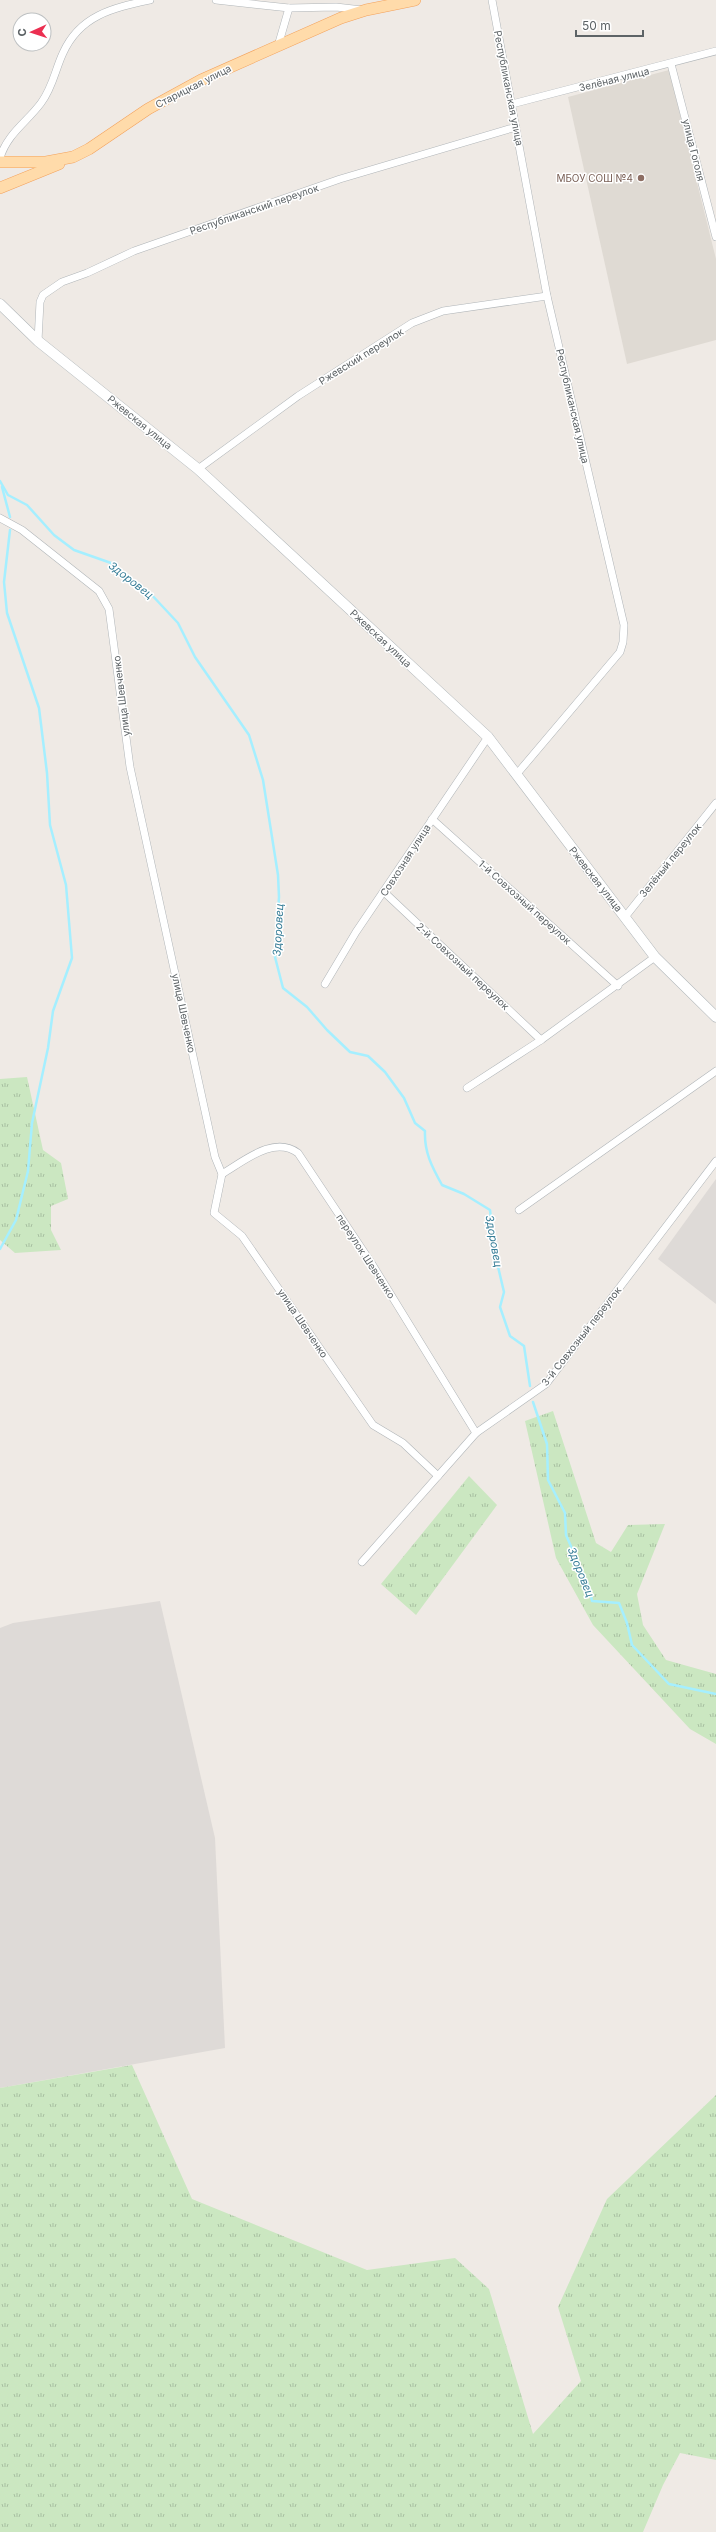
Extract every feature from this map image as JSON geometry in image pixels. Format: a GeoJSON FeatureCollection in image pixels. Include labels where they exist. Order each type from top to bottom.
{"type":"FeatureCollection","features":[{"type":"Feature","properties":{"kind":"main road","name":"Старицкая улица"},"geometry":{"type":"LineString","coordinates":[[0,162],[46,162],[73,158],[177,92],[342,18],[366,10],[415,0]]}},
{"type":"Feature","properties":{"kind":"main road"},"geometry":{"type":"LineString","coordinates":[[0,188],[73,158]]}},
{"type":"Feature","properties":{"kind":"main road","name":"Ржевская улица"},"geometry":{"type":"LineString","coordinates":[[0,304],[38,341],[198,470],[488,737],[655,957],[716,1017]]}},
{"type":"Feature","properties":{"kind":"street"},"geometry":{"type":"LineString","coordinates":[[0,158],[6,142],[40,104],[52,85],[63,52],[82,24],[94,16],[150,0]]}},
{"type":"Feature","properties":{"kind":"street","name":"Старицкая улица"},"geometry":{"type":"LineString","coordinates":[[216,0],[289,8],[336,7],[366,10]]}},
{"type":"Feature","properties":{"kind":"street","name":"Республиканская улица"},"geometry":{"type":"LineString","coordinates":[[492,0],[547,296],[622,613],[624,634],[620,652],[516,775]]}},
{"type":"Feature","properties":{"kind":"street"},"geometry":{"type":"LineString","coordinates":[[278,46],[289,8]]}},
{"type":"Feature","properties":{"kind":"street","name":"Зелёная улица"},"geometry":{"type":"LineString","coordinates":[[512,104],[671,64],[716,51]]}},
{"type":"Feature","properties":{"kind":"street","name":"улица Гоголя"},"geometry":{"type":"LineString","coordinates":[[671,64],[714,220],[716,237]]}},
{"type":"Feature","properties":{"kind":"street","name":"Республиканский переулок"},"geometry":{"type":"LineString","coordinates":[[38,341],[40,302],[42,295],[62,282],[87,274],[134,251],[340,179],[516,127]]}},
{"type":"Feature","properties":{"kind":"street","name":"Ржевский переулок"},"geometry":{"type":"LineString","coordinates":[[198,470],[298,396],[412,323],[443,312],[547,296]]}},
{"type":"Feature","properties":{"kind":"street","name":"улица Шевченко"},"geometry":{"type":"LineString","coordinates":[[0,518],[22,530],[99,591],[109,609],[130,767],[215,1157],[222,1174],[214,1213],[242,1236],[373,1425],[403,1443],[438,1476]]}},
{"type":"Feature","properties":{"kind":"street","name":"Совхозная улица"},"geometry":{"type":"LineString","coordinates":[[326,984],[356,932],[488,737]]}},
{"type":"Feature","properties":{"kind":"street","name":"Зелёный переулок"},"geometry":{"type":"LineString","coordinates":[[624,917],[716,803]]}},
{"type":"Feature","properties":{"kind":"street","name":"1-й Совхозный переулок"},"geometry":{"type":"LineString","coordinates":[[432,819],[618,986]]}},
{"type":"Feature","properties":{"kind":"street","name":"2-й Совхозный переулок"},"geometry":{"type":"LineString","coordinates":[[384,892],[541,1040]]}},
{"type":"Feature","properties":{"kind":"street"},"geometry":{"type":"LineString","coordinates":[[467,1088],[541,1040],[618,986],[655,957]]}},
{"type":"Feature","properties":{"kind":"street"},"geometry":{"type":"LineString","coordinates":[[519,1210],[716,1071]]}},
{"type":"Feature","properties":{"kind":"street","name":"переулок Шевченко"},"geometry":{"type":"LineString","coordinates":[[222,1174],[264,1149],[290,1147],[298,1154],[372,1264],[476,1433]]}},
{"type":"Feature","properties":{"kind":"street","name":"3-й Совхозный переулок"},"geometry":{"type":"LineString","coordinates":[[362,1562],[476,1433],[546,1384],[716,1161]]}},
{"type":"Feature","properties":{"kind":"shaded area","name":"МБОУ СОШ №4"},"geometry":{"type":"Polygon","coordinates":[[[669,70],[716,259],[716,340],[627,364],[568,97],[669,70]]]}},
{"type":"Feature","properties":{"kind":"shaded area"},"geometry":{"type":"Polygon","coordinates":[[[716,1179],[716,1304],[658,1259],[716,1179]]]}},
{"type":"Feature","properties":{"kind":"shaded area"},"geometry":{"type":"Polygon","coordinates":[[[160,1601],[215,1838],[225,2048],[0,2088],[0,1628],[13,1623],[160,1601]]]}},
{"type":"Feature","properties":{"kind":"green space"},"geometry":{"type":"Polygon","coordinates":[[[27,1077],[43,1150],[61,1163],[68,1199],[51,1206],[51,1230],[61,1250],[15,1253],[0,1240],[0,1079],[27,1077]]]}},
{"type":"Feature","properties":{"kind":"green space"},"geometry":{"type":"Polygon","coordinates":[[[553,1411],[596,1543],[611,1552],[628,1525],[665,1524],[637,1594],[643,1625],[666,1660],[716,1674],[716,1744],[690,1729],[593,1625],[556,1558],[525,1421],[553,1411]]]}},
{"type":"Feature","properties":{"kind":"green space"},"geometry":{"type":"Polygon","coordinates":[[[469,1476],[497,1505],[416,1615],[381,1584],[469,1476]]]}},
{"type":"Feature","properties":{"kind":"green space"},"geometry":{"type":"Polygon","coordinates":[[[132,2065],[192,2199],[367,2270],[455,2258],[489,2289],[533,2434],[581,2381],[558,2307],[607,2199],[716,2095],[716,2460],[680,2453],[663,2485],[643,2532],[0,2532],[0,2088],[132,2065]]]}},
{"type":"Feature","properties":{"kind":"waterway","name":"Здоровец"},"geometry":{"type":"LineString","coordinates":[[0,481],[8,495],[27,505],[54,535],[74,550],[111,563],[119,574],[149,592],[178,623],[195,657],[249,735],[263,780],[278,875],[279,897],[275,957],[283,988],[307,1007],[327,1030],[350,1052],[368,1056],[385,1072],[404,1098],[415,1123],[425,1131],[427,1153],[442,1185],[464,1194],[490,1210],[495,1254],[504,1292],[500,1307],[510,1336],[524,1346],[530,1386]]}},
{"type":"Feature","properties":{"kind":"waterway"},"geometry":{"type":"LineString","coordinates":[[2,487],[10,517]]}},
{"type":"Feature","properties":{"kind":"waterway"},"geometry":{"type":"LineString","coordinates":[[0,1249],[16,1220],[28,1171],[32,1123],[48,1048],[53,1011],[72,958],[66,885],[50,825],[47,773],[39,708],[7,613],[4,582],[10,530]]}},
{"type":"Feature","properties":{"kind":"waterway","name":"Здоровец"},"geometry":{"type":"LineString","coordinates":[[533,1402],[547,1444],[548,1480],[565,1513],[566,1535],[589,1587],[592,1601],[619,1603],[627,1623],[632,1645],[669,1684],[716,1694]]}},
{"type":"Feature","properties":{"kind":"place","name":"МБОУ СОШ №4"},"geometry":{"type":"Point","coordinates":[641,178]}}]}
